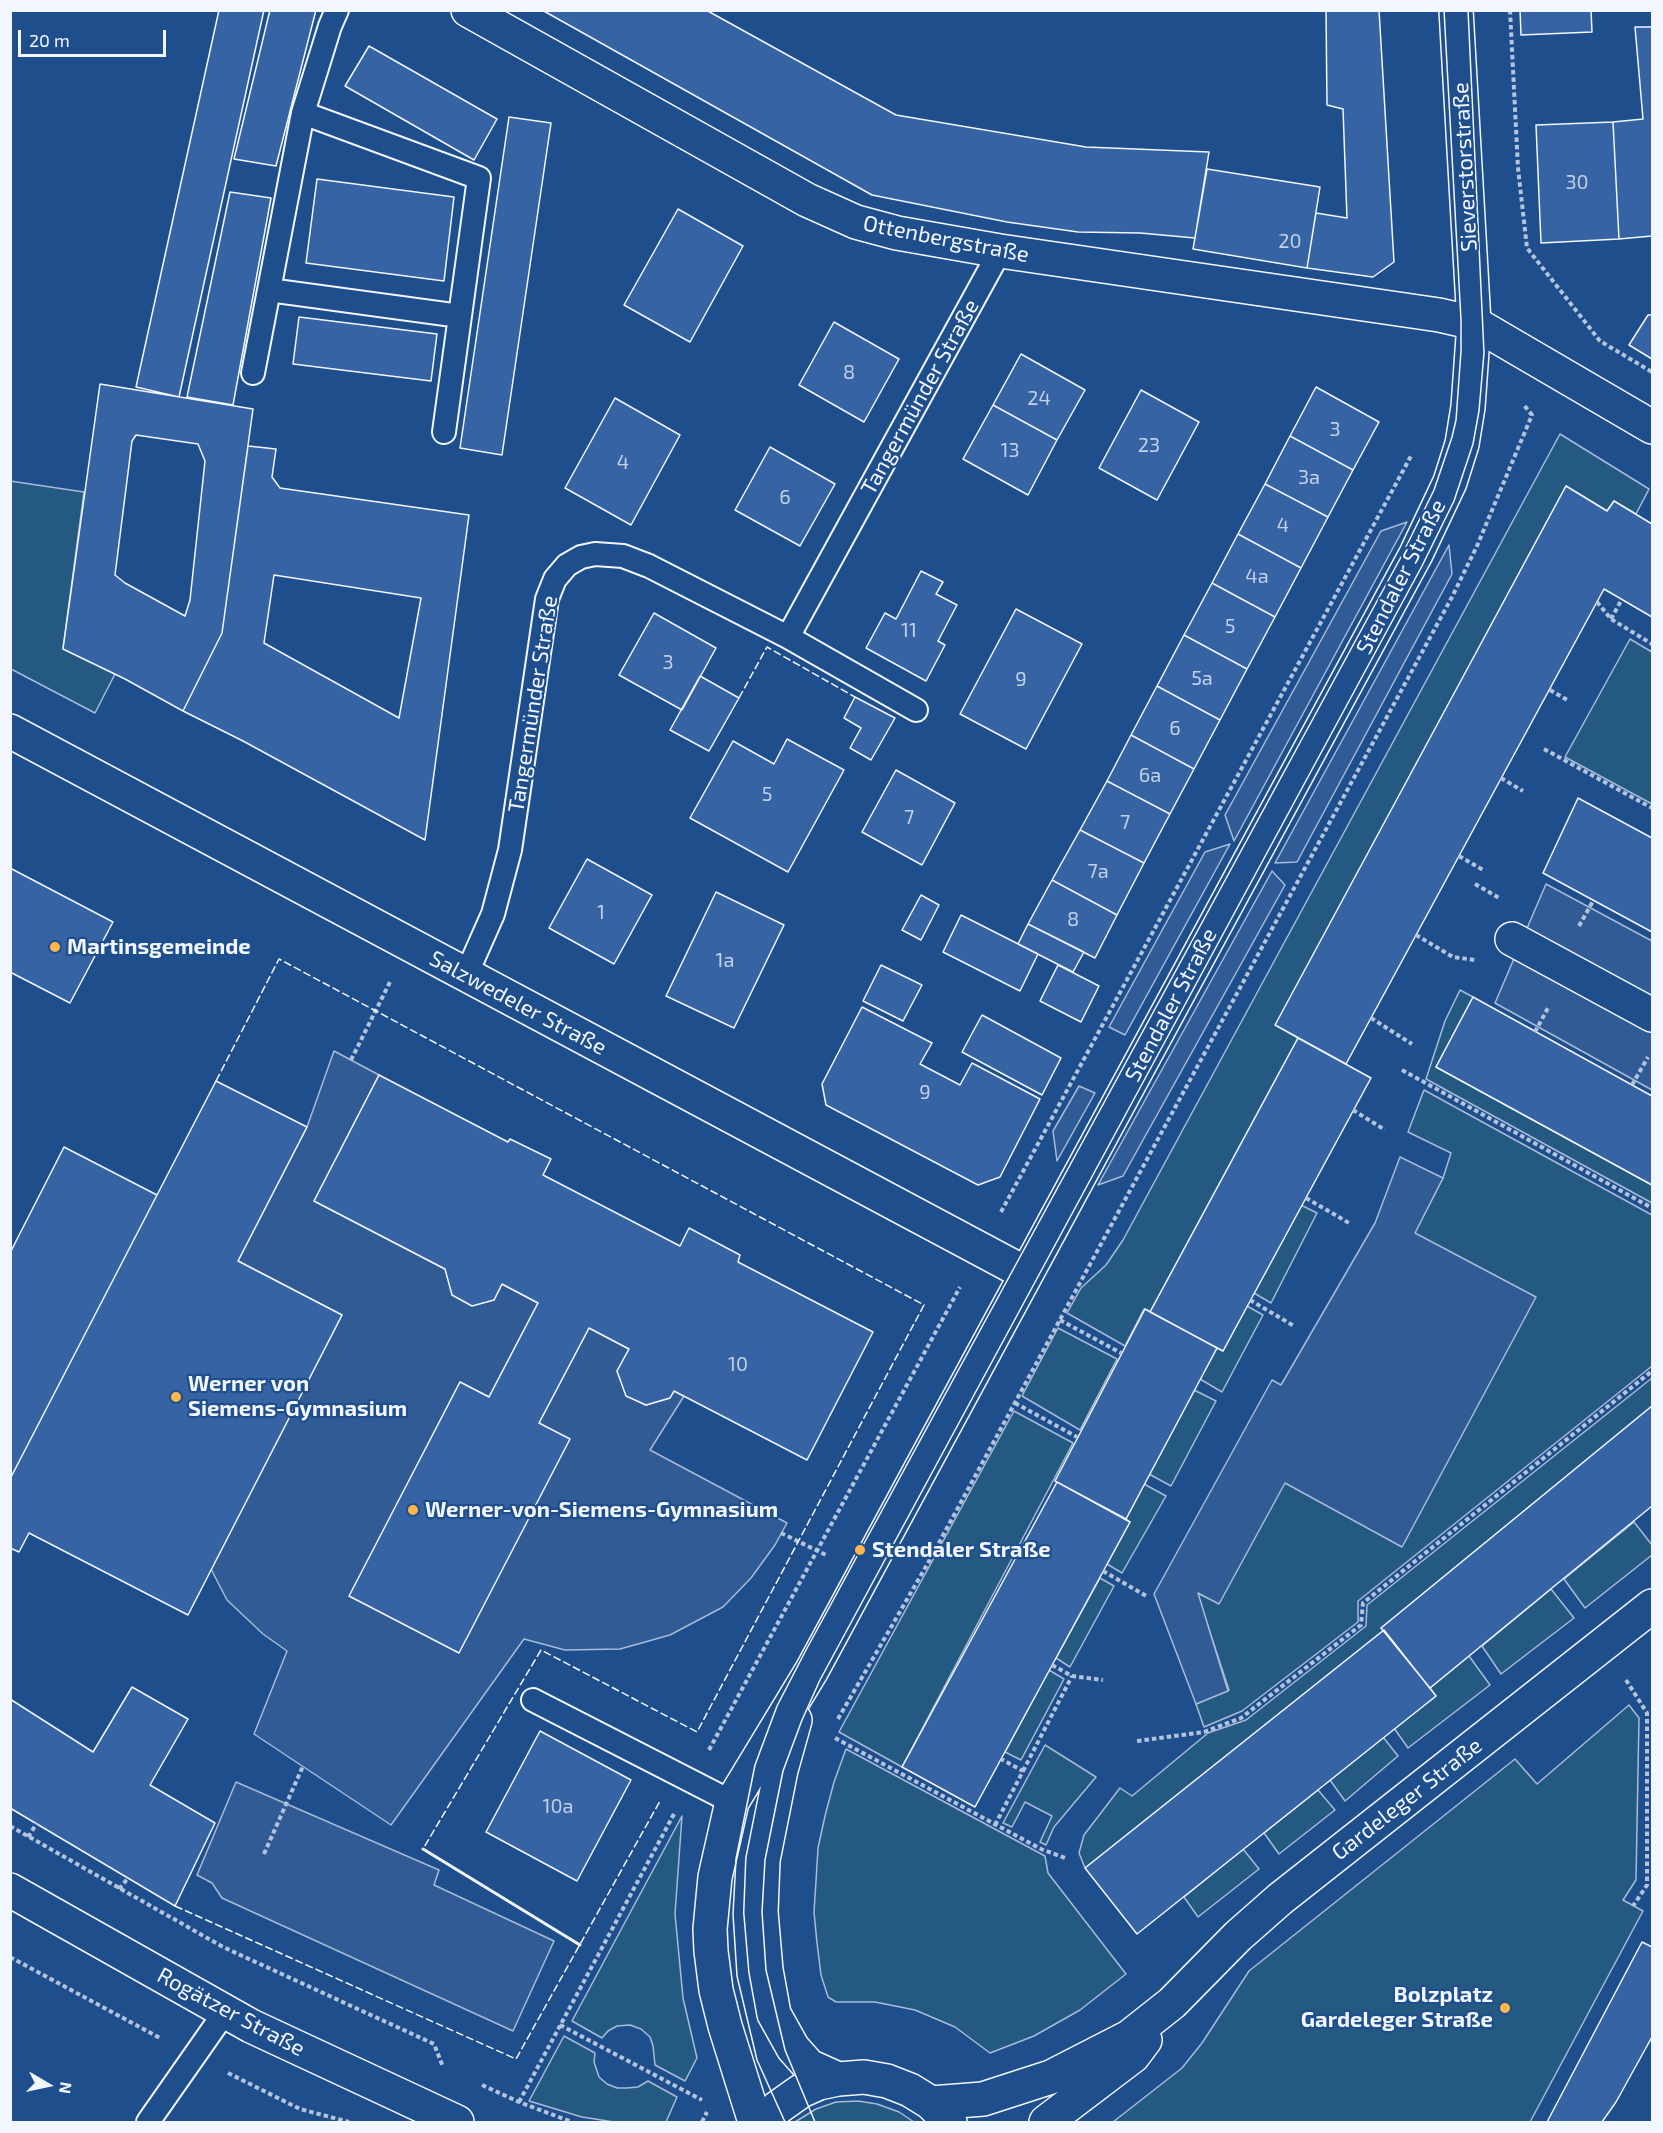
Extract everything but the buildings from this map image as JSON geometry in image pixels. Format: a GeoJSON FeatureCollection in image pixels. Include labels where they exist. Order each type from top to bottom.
{"type":"FeatureCollection","features":[{"type":"Feature","properties":{"kind":"street","name":"Ottenbergstraße"},"geometry":{"type":"LineString","coordinates":[[468,10],[837,215],[897,233],[1000,251],[1439,315],[1473,323],[1653,427]]}},
{"type":"Feature","properties":{"kind":"street","name":"Sieverstorstraße"},"geometry":{"type":"LineString","coordinates":[[1456,10],[1473,323]]}},
{"type":"Feature","properties":{"kind":"street","name":"Stendaler Straße"},"geometry":{"type":"LineString","coordinates":[[755,2122],[725,2026],[711,1951],[711,1912],[715,1877],[732,1802],[812,1670],[1434,518],[1450,482],[1462,444],[1468,407],[1473,323]]}},
{"type":"Feature","properties":{"kind":"street","name":"Salzwedeler Straße"},"geometry":{"type":"LineString","coordinates":[[10,731],[1025,1274]]}},
{"type":"Feature","properties":{"kind":"street"},"geometry":{"type":"LineString","coordinates":[[1512,939],[1653,1015]]}},
{"type":"Feature","properties":{"kind":"street","name":"Gardeleger Straße"},"geometry":{"type":"LineString","coordinates":[[941,2113],[1051,2077],[1129,2037],[1172,2003],[1238,1936],[1280,1899],[1653,1606]]}},
{"type":"Feature","properties":{"kind":"street","name":"Stendaler Straße"},"geometry":{"type":"LineString","coordinates":[[812,1670],[781,1770],[771,1815],[763,1860],[762,1924],[769,1991],[778,2022],[793,2048],[809,2066],[838,2079]]}},
{"type":"Feature","properties":{"kind":"street","name":"Rogätzer Straße"},"geometry":{"type":"LineString","coordinates":[[10,1890],[225,2012],[457,2122]]}},
{"type":"Feature","properties":{"kind":"street","name":"Gardeleger Straße"},"geometry":{"type":"LineString","coordinates":[[1046,2122],[1133,2056],[1172,2003]]}},
{"type":"Feature","properties":{"kind":"street"},"geometry":{"type":"LineString","coordinates":[[764,2122],[785,2102],[801,2091],[819,2083],[864,2077],[887,2081],[910,2090],[941,2113]]}},
{"type":"Feature","properties":{"kind":"lane"},"geometry":{"type":"LineString","coordinates":[[253,374],[303,112],[337,10]]}},
{"type":"Feature","properties":{"kind":"lane"},"geometry":{"type":"LineString","coordinates":[[303,112],[479,178],[444,432]]}},
{"type":"Feature","properties":{"kind":"lane","name":"Tangermünder Straße"},"geometry":{"type":"LineString","coordinates":[[788,637],[1000,251]]}},
{"type":"Feature","properties":{"kind":"lane"},"geometry":{"type":"LineString","coordinates":[[269,290],[460,316]]}},
{"type":"Feature","properties":{"kind":"lane","name":"Tangermünder Straße"},"geometry":{"type":"LineString","coordinates":[[466,975],[493,914],[510,850],[547,599],[555,579],[576,559],[595,554],[616,555],[650,566],[788,637],[916,710]]}},
{"type":"Feature","properties":{"kind":"lane"},"geometry":{"type":"LineString","coordinates":[[533,1700],[732,1802]]}},
{"type":"Feature","properties":{"kind":"lane"},"geometry":{"type":"LineString","coordinates":[[148,2122],[225,2012]]}},
{"type":"Feature","properties":{"kind":"path"},"geometry":{"type":"LineString","coordinates":[[1510,10],[1518,168],[1527,248],[1600,341],[1653,372]]}},
{"type":"Feature","properties":{"kind":"path"},"geometry":{"type":"LineString","coordinates":[[1611,619],[1622,599]]}},
{"type":"Feature","properties":{"kind":"path"},"geometry":{"type":"LineString","coordinates":[[1597,602],[1611,619],[1653,644]]}},
{"type":"Feature","properties":{"kind":"path"},"geometry":{"type":"LineString","coordinates":[[1550,690],[1569,701]]}},
{"type":"Feature","properties":{"kind":"path"},"geometry":{"type":"LineString","coordinates":[[1544,749],[1653,808]]}},
{"type":"Feature","properties":{"kind":"path"},"geometry":{"type":"LineString","coordinates":[[1501,778],[1523,790]]}},
{"type":"Feature","properties":{"kind":"path"},"geometry":{"type":"LineString","coordinates":[[1459,856],[1483,870]]}},
{"type":"Feature","properties":{"kind":"path"},"geometry":{"type":"LineString","coordinates":[[1576,930],[1593,901]]}},
{"type":"Feature","properties":{"kind":"path"},"geometry":{"type":"LineString","coordinates":[[1416,935],[1453,957]]}},
{"type":"Feature","properties":{"kind":"path"},"geometry":{"type":"LineString","coordinates":[[351,1060],[410,945]]}},
{"type":"Feature","properties":{"kind":"path"},"geometry":{"type":"LineString","coordinates":[[1535,1032],[1551,1002]]}},
{"type":"Feature","properties":{"kind":"path"},"geometry":{"type":"LineString","coordinates":[[1371,1018],[1412,1044]]}},
{"type":"Feature","properties":{"kind":"path"},"geometry":{"type":"LineString","coordinates":[[1632,1085],[1653,1049]]}},
{"type":"Feature","properties":{"kind":"path"},"geometry":{"type":"LineString","coordinates":[[1402,1070],[1653,1209]]}},
{"type":"Feature","properties":{"kind":"path"},"geometry":{"type":"LineString","coordinates":[[1353,1110],[1385,1130]]}},
{"type":"Feature","properties":{"kind":"path"},"geometry":{"type":"LineString","coordinates":[[1306,1198],[1349,1223]]}},
{"type":"Feature","properties":{"kind":"path"},"geometry":{"type":"LineString","coordinates":[[834,1726],[928,1563],[1112,1223]]}},
{"type":"Feature","properties":{"kind":"path"},"geometry":{"type":"LineString","coordinates":[[1250,1300],[1294,1326]]}},
{"type":"Feature","properties":{"kind":"path"},"geometry":{"type":"LineString","coordinates":[[1060,1320],[1121,1353]]}},
{"type":"Feature","properties":{"kind":"path"},"geometry":{"type":"LineString","coordinates":[[1137,1741],[1204,1732],[1241,1718],[1361,1625],[1363,1603],[1653,1371]]}},
{"type":"Feature","properties":{"kind":"path"},"geometry":{"type":"LineString","coordinates":[[1020,1372],[1030,1377]]}},
{"type":"Feature","properties":{"kind":"path"},"geometry":{"type":"LineString","coordinates":[[1016,1403],[1077,1437]]}},
{"type":"Feature","properties":{"kind":"path"},"geometry":{"type":"LineString","coordinates":[[781,1533],[835,1559]]}},
{"type":"Feature","properties":{"kind":"path"},"geometry":{"type":"LineString","coordinates":[[1103,1571],[1148,1597]]}},
{"type":"Feature","properties":{"kind":"path"},"geometry":{"type":"LineString","coordinates":[[1604,1645],[1647,1713],[1647,1886],[1633,1906]]}},
{"type":"Feature","properties":{"kind":"path"},"geometry":{"type":"LineString","coordinates":[[1052,1665],[1072,1676],[1103,1680]]}},
{"type":"Feature","properties":{"kind":"path"},"geometry":{"type":"LineString","coordinates":[[995,1825],[1072,1676]]}},
{"type":"Feature","properties":{"kind":"path"},"geometry":{"type":"LineString","coordinates":[[830,1735],[1041,1850],[1065,1858]]}},
{"type":"Feature","properties":{"kind":"path"},"geometry":{"type":"LineString","coordinates":[[1001,1759],[1023,1771]]}},
{"type":"Feature","properties":{"kind":"path"},"geometry":{"type":"LineString","coordinates":[[264,1854],[303,1766]]}},
{"type":"Feature","properties":{"kind":"path"},"geometry":{"type":"LineString","coordinates":[[28,1837],[37,1823]]}},
{"type":"Feature","properties":{"kind":"path"},"geometry":{"type":"LineString","coordinates":[[10,1826],[223,1947],[434,2044],[442,2067],[452,2071]]}},
{"type":"Feature","properties":{"kind":"path"},"geometry":{"type":"LineString","coordinates":[[119,1889],[128,1878]]}},
{"type":"Feature","properties":{"kind":"path"},"geometry":{"type":"LineString","coordinates":[[560,2025],[711,2105]]}},
{"type":"Feature","properties":{"kind":"path"},"geometry":{"type":"LineString","coordinates":[[481,2084],[519,2102],[572,2122]]}},
{"type":"Feature","properties":{"kind":"shaded area"},"geometry":{"type":"Polygon","coordinates":[[[1560,434],[1649,489],[1636,514],[1614,501],[1607,511],[1566,486],[1276,1025],[1298,1038],[1150,1312],[1144,1309],[1125,1346],[1067,1313],[1081,1288],[1106,1265],[1123,1240],[1560,434]]]}},
{"type":"Feature","properties":{"kind":"shaded area"},"geometry":{"type":"Polygon","coordinates":[[[10,481],[84,492],[63,648],[115,674],[95,713],[11,669],[10,481]]]}},
{"type":"Feature","properties":{"kind":"shaded area"},"geometry":{"type":"Polygon","coordinates":[[[1407,522],[1234,841],[1225,815],[1381,531],[1407,522]]]}},
{"type":"Feature","properties":{"kind":"shaded area"},"geometry":{"type":"Polygon","coordinates":[[[1449,545],[1452,574],[1297,862],[1275,863],[1449,545]]]}},
{"type":"Feature","properties":{"kind":"shaded area"},"geometry":{"type":"Polygon","coordinates":[[[1630,639],[1652,652],[1652,804],[1565,757],[1630,639]]]}},
{"type":"Feature","properties":{"kind":"shaded area"},"geometry":{"type":"Polygon","coordinates":[[[1230,844],[1125,1035],[1109,1027],[1205,852],[1230,844]]]}},
{"type":"Feature","properties":{"kind":"shaded area"},"geometry":{"type":"Polygon","coordinates":[[[1272,871],[1285,885],[1123,1176],[1098,1185],[1272,871]]]}},
{"type":"Feature","properties":{"kind":"shaded area"},"geometry":{"type":"Polygon","coordinates":[[[1546,884],[1652,941],[1652,1090],[1495,1003],[1546,884]]]}},
{"type":"Feature","properties":{"kind":"shaded area"},"geometry":{"type":"Polygon","coordinates":[[[1460,990],[1473,997],[1436,1067],[1652,1185],[1652,1203],[1426,1079],[1445,1021],[1460,990]]]}},
{"type":"Feature","properties":{"kind":"shaded area"},"geometry":{"type":"Polygon","coordinates":[[[334,1051],[379,1075],[314,1201],[445,1269],[494,1300],[502,1284],[538,1303],[489,1397],[460,1382],[350,1596],[459,1652],[539,1423],[589,1328],[629,1349],[617,1371],[627,1396],[646,1405],[670,1398],[674,1391],[684,1396],[650,1450],[787,1523],[775,1545],[751,1578],[723,1607],[670,1635],[620,1649],[565,1650],[524,1639],[391,1825],[254,1734],[287,1651],[263,1634],[227,1600],[211,1569],[342,1315],[238,1261],[307,1127],[334,1051]]]}},
{"type":"Feature","properties":{"kind":"shaded area"},"geometry":{"type":"Polygon","coordinates":[[[1079,1086],[1095,1093],[1057,1161],[1053,1131],[1079,1086]]]}},
{"type":"Feature","properties":{"kind":"shaded area"},"geometry":{"type":"Polygon","coordinates":[[[1424,1090],[1652,1215],[1652,1366],[1358,1601],[1358,1622],[1242,1711],[1204,1727],[1196,1704],[1229,1690],[1197,1593],[1219,1603],[1308,1439],[1443,1178],[1451,1153],[1408,1132],[1424,1090]]]}},
{"type":"Feature","properties":{"kind":"shaded area"},"geometry":{"type":"Polygon","coordinates":[[[1400,1157],[1443,1178],[1415,1233],[1536,1297],[1402,1547],[1285,1483],[1219,1604],[1198,1593],[1228,1691],[1196,1704],[1154,1594],[1272,1380],[1281,1385],[1375,1223],[1400,1157]]]}},
{"type":"Feature","properties":{"kind":"shaded area"},"geometry":{"type":"Polygon","coordinates":[[[1301,1205],[1317,1213],[1271,1303],[1254,1293],[1301,1205]]]}},
{"type":"Feature","properties":{"kind":"shaded area"},"geometry":{"type":"Polygon","coordinates":[[[1247,1306],[1263,1315],[1222,1392],[1200,1379],[1217,1348],[1223,1351],[1247,1306]]]}},
{"type":"Feature","properties":{"kind":"shaded area"},"geometry":{"type":"Polygon","coordinates":[[[1058,1328],[1117,1359],[1080,1430],[1022,1396],[1058,1328]]]}},
{"type":"Feature","properties":{"kind":"shaded area"},"geometry":{"type":"Polygon","coordinates":[[[1652,1378],[1652,1406],[1381,1628],[1384,1630],[1085,1868],[1079,1853],[1084,1835],[1120,1788],[1132,1796],[1208,1733],[1246,1720],[1366,1626],[1367,1605],[1652,1378]]]}},
{"type":"Feature","properties":{"kind":"shaded area"},"geometry":{"type":"Polygon","coordinates":[[[1194,1390],[1216,1401],[1171,1486],[1149,1474],[1194,1390]]]}},
{"type":"Feature","properties":{"kind":"shaded area"},"geometry":{"type":"Polygon","coordinates":[[[1014,1411],[1073,1443],[902,1767],[839,1732],[1014,1411]]]}},
{"type":"Feature","properties":{"kind":"shaded area"},"geometry":{"type":"Polygon","coordinates":[[[1144,1484],[1166,1496],[1122,1573],[1107,1564],[1130,1522],[1126,1519],[1144,1484]]]}},
{"type":"Feature","properties":{"kind":"shaded area"},"geometry":{"type":"Polygon","coordinates":[[[1634,1522],[1652,1545],[1652,1555],[1585,1608],[1564,1579],[1634,1522]]]}},
{"type":"Feature","properties":{"kind":"shaded area"},"geometry":{"type":"Polygon","coordinates":[[[1100,1578],[1114,1586],[1070,1667],[1056,1658],[1100,1578]]]}},
{"type":"Feature","properties":{"kind":"shaded area"},"geometry":{"type":"Polygon","coordinates":[[[1551,1589],[1574,1618],[1501,1674],[1482,1646],[1551,1589]]]}},
{"type":"Feature","properties":{"kind":"shaded area"},"geometry":{"type":"Polygon","coordinates":[[[1469,1656],[1490,1685],[1408,1748],[1394,1728],[1436,1696],[1430,1688],[1469,1656]]]}},
{"type":"Feature","properties":{"kind":"shaded area"},"geometry":{"type":"Polygon","coordinates":[[[1049,1670],[1064,1679],[1021,1760],[1005,1752],[1049,1670]]]}},
{"type":"Feature","properties":{"kind":"shaded area"},"geometry":{"type":"Polygon","coordinates":[[[1629,1705],[1639,1718],[1636,1880],[1623,1900],[1643,1911],[1530,2122],[1113,2122],[1182,2068],[1202,2043],[1249,1971],[1515,1759],[1537,1784],[1629,1705]]]}},
{"type":"Feature","properties":{"kind":"shaded area"},"geometry":{"type":"Polygon","coordinates":[[[1383,1737],[1398,1756],[1345,1801],[1330,1780],[1383,1737]]]}},
{"type":"Feature","properties":{"kind":"shaded area"},"geometry":{"type":"Polygon","coordinates":[[[1045,1745],[1096,1777],[1054,1827],[1046,1845],[1040,1842],[1052,1816],[1025,1802],[1012,1827],[1003,1823],[1045,1745]]]}},
{"type":"Feature","properties":{"kind":"shaded area"},"geometry":{"type":"Polygon","coordinates":[[[846,1749],[1045,1856],[1048,1873],[1126,1974],[1080,2010],[1034,2036],[990,2053],[955,2027],[915,2010],[875,2002],[836,2002],[828,1997],[821,1975],[814,1912],[818,1848],[834,1782],[846,1749]]]}},
{"type":"Feature","properties":{"kind":"shaded area"},"geometry":{"type":"Polygon","coordinates":[[[236,1782],[439,1870],[434,1885],[554,1941],[513,2031],[222,1898],[212,1883],[197,1875],[236,1782]]]}},
{"type":"Feature","properties":{"kind":"shaded area"},"geometry":{"type":"Polygon","coordinates":[[[1318,1790],[1335,1810],[1279,1854],[1264,1833],[1318,1790]]]}},
{"type":"Feature","properties":{"kind":"shaded area"},"geometry":{"type":"Polygon","coordinates":[[[682,1816],[675,1914],[683,1998],[697,2058],[685,2081],[655,2065],[650,2037],[641,2029],[630,2025],[617,2026],[602,2038],[572,2021],[682,1816]]]}},
{"type":"Feature","properties":{"kind":"shaded area"},"geometry":{"type":"Polygon","coordinates":[[[1243,1849],[1259,1869],[1198,1917],[1184,1897],[1243,1849]]]}},
{"type":"Feature","properties":{"kind":"shaded area"},"geometry":{"type":"Polygon","coordinates":[[[564,2036],[595,2053],[594,2062],[599,2077],[607,2084],[617,2088],[627,2088],[638,2087],[648,2081],[677,2097],[666,2122],[614,2122],[582,2117],[529,2101],[564,2036]]]}},
{"type":"Feature","properties":{"kind":"shaded area"},"geometry":{"type":"Polygon","coordinates":[[[858,2101],[877,2104],[899,2112],[914,2122],[795,2122],[816,2109],[836,2102],[858,2101]]]}},
{"type":"Feature","properties":{"kind":"tram line"},"geometry":{"type":"LineString","coordinates":[[785,2122],[757,2060],[737,1976],[733,1914],[736,1859],[755,1765],[777,1706],[806,1650],[1401,557],[1434,490],[1456,420],[1461,351],[1444,10]]}},
{"type":"Feature","properties":{"kind":"tram line"},"geometry":{"type":"LineString","coordinates":[[815,2122],[785,2050],[766,1970],[762,1912],[765,1860],[783,1771],[820,1680],[1422,566],[1454,501],[1473,444],[1479,411],[1484,353],[1468,10]]}},
{"type":"Feature","properties":{"kind":"fence"},"geometry":{"type":"LineString","coordinates":[[739,698],[767,647],[855,697]]}},
{"type":"Feature","properties":{"kind":"fence"},"geometry":{"type":"LineString","coordinates":[[216,1081],[279,959],[924,1305],[697,1732],[541,1650],[423,1849]]}},
{"type":"Feature","properties":{"kind":"fence"},"geometry":{"type":"LineString","coordinates":[[175,1906],[516,2059],[660,1801]]}},
{"type":"Feature","properties":{"kind":"wall"},"geometry":{"type":"LineString","coordinates":[[423,1849],[580,1945]]}},
{"type":"Feature","properties":{"kind":"place","name":"Martinsgemeinde"},"geometry":{"type":"Point","coordinates":[55,947]}},
{"type":"Feature","properties":{"kind":"place","name":"Werner von Siemens-Gymnasium"},"geometry":{"type":"Point","coordinates":[176,1397]}},
{"type":"Feature","properties":{"kind":"place","name":"Werner-von-Siemens-Gymnasium"},"geometry":{"type":"Point","coordinates":[413,1510]}},
{"type":"Feature","properties":{"kind":"place","name":"Stendaler Straße"},"geometry":{"type":"Point","coordinates":[860,1550]}},
{"type":"Feature","properties":{"kind":"place","name":"Bolzplatz Gardeleger Straße"},"geometry":{"type":"Point","coordinates":[1505,2008]}}]}
